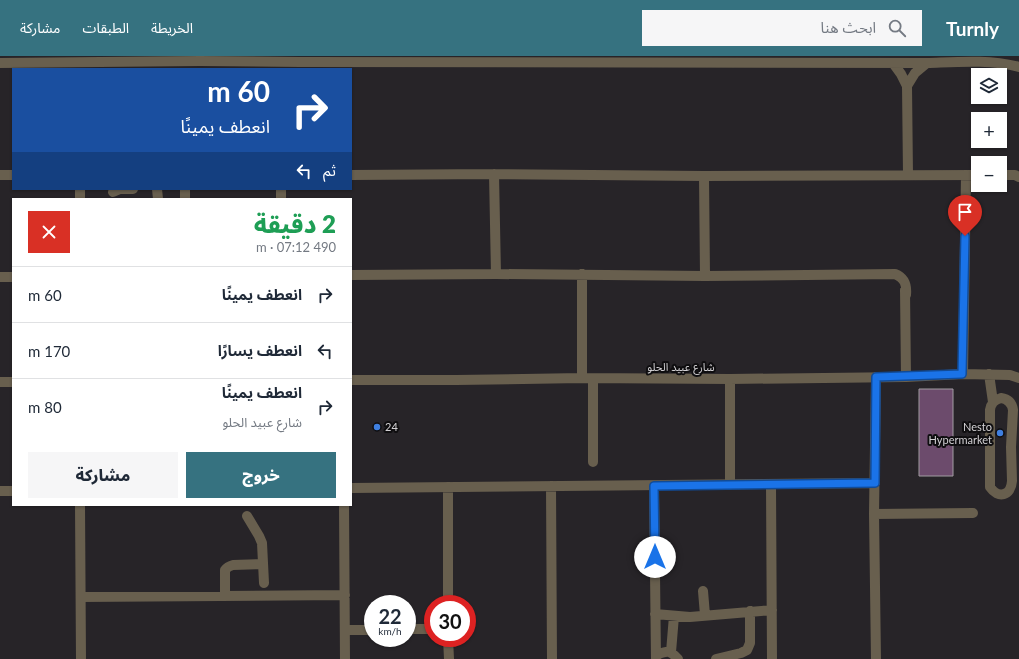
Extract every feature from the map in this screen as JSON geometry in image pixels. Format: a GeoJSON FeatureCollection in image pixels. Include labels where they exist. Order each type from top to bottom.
{"type":"FeatureCollection","features":[{"type":"Feature","properties":{"kind":"street"},"geometry":{"type":"LineString","coordinates":[[194,68],[200,61]]}},
{"type":"Feature","properties":{"kind":"street"},"geometry":{"type":"LineString","coordinates":[[0,63],[200,61],[268,66],[296,66],[991,62],[1019,67]]}},
{"type":"Feature","properties":{"kind":"street"},"geometry":{"type":"LineString","coordinates":[[63,63],[70,68]]}},
{"type":"Feature","properties":{"kind":"street"},"geometry":{"type":"LineString","coordinates":[[892,63],[901,74],[907,86],[908,175]]}},
{"type":"Feature","properties":{"kind":"street"},"geometry":{"type":"LineString","coordinates":[[907,86],[915,72],[927,63]]}},
{"type":"Feature","properties":{"kind":"street"},"geometry":{"type":"LineString","coordinates":[[352,174],[704,176],[971,175]]}},
{"type":"Feature","properties":{"kind":"street"},"geometry":{"type":"LineString","coordinates":[[494,174],[496,274]]}},
{"type":"Feature","properties":{"kind":"street"},"geometry":{"type":"LineString","coordinates":[[0,175],[12,175]]}},
{"type":"Feature","properties":{"kind":"street"},"geometry":{"type":"LineString","coordinates":[[962,374],[966,175]]}},
{"type":"Feature","properties":{"kind":"street"},"geometry":{"type":"LineString","coordinates":[[1007,175],[1018,175]]}},
{"type":"Feature","properties":{"kind":"street"},"geometry":{"type":"LineString","coordinates":[[704,176],[705,276]]}},
{"type":"Feature","properties":{"kind":"street"},"geometry":{"type":"LineString","coordinates":[[582,274],[582,378]]}},
{"type":"Feature","properties":{"kind":"street"},"geometry":{"type":"LineString","coordinates":[[352,275],[881,275],[899,280],[905,289],[906,377]]}},
{"type":"Feature","properties":{"kind":"street"},"geometry":{"type":"LineString","coordinates":[[0,277],[12,277]]}},
{"type":"Feature","properties":{"kind":"street","name":"شارع عبيد الحلو"},"geometry":{"type":"LineString","coordinates":[[352,380],[582,378],[730,379],[906,377],[962,374],[1016,375]]}},
{"type":"Feature","properties":{"kind":"street"},"geometry":{"type":"LineString","coordinates":[[989,374],[993,402]]}},
{"type":"Feature","properties":{"kind":"street"},"geometry":{"type":"LineString","coordinates":[[876,377],[874,514],[876,659]]}},
{"type":"Feature","properties":{"kind":"street"},"geometry":{"type":"LineString","coordinates":[[593,379],[593,462]]}},
{"type":"Feature","properties":{"kind":"street"},"geometry":{"type":"LineString","coordinates":[[730,379],[730,485]]}},
{"type":"Feature","properties":{"kind":"street"},"geometry":{"type":"LineString","coordinates":[[0,382],[12,382]]}},
{"type":"Feature","properties":{"kind":"street"},"geometry":{"type":"LineString","coordinates":[[996,399],[1006,399],[1012,405],[1015,448],[1012,487],[1004,494],[998,494],[990,487],[990,410],[996,399]]}},
{"type":"Feature","properties":{"kind":"street"},"geometry":{"type":"LineString","coordinates":[[352,488],[875,483]]}},
{"type":"Feature","properties":{"kind":"street"},"geometry":{"type":"LineString","coordinates":[[771,485],[772,659]]}},
{"type":"Feature","properties":{"kind":"street"},"geometry":{"type":"LineString","coordinates":[[551,486],[552,659]]}},
{"type":"Feature","properties":{"kind":"street"},"geometry":{"type":"LineString","coordinates":[[654,486],[656,657],[666,651],[675,656]]}},
{"type":"Feature","properties":{"kind":"street"},"geometry":{"type":"LineString","coordinates":[[448,487],[448,595]]}},
{"type":"Feature","properties":{"kind":"street"},"geometry":{"type":"LineString","coordinates":[[0,491],[12,491]]}},
{"type":"Feature","properties":{"kind":"street"},"geometry":{"type":"LineString","coordinates":[[80,506],[81,659]]}},
{"type":"Feature","properties":{"kind":"street"},"geometry":{"type":"LineString","coordinates":[[344,506],[345,659]]}},
{"type":"Feature","properties":{"kind":"street"},"geometry":{"type":"LineString","coordinates":[[874,514],[973,513]]}},
{"type":"Feature","properties":{"kind":"street"},"geometry":{"type":"LineString","coordinates":[[247,516],[262,543],[264,583]]}},
{"type":"Feature","properties":{"kind":"street"},"geometry":{"type":"LineString","coordinates":[[225,596],[226,567],[232,565],[263,564]]}},
{"type":"Feature","properties":{"kind":"street"},"geometry":{"type":"LineString","coordinates":[[703,591],[705,616]]}},
{"type":"Feature","properties":{"kind":"street"},"geometry":{"type":"LineString","coordinates":[[81,597],[345,595]]}},
{"type":"Feature","properties":{"kind":"street"},"geometry":{"type":"LineString","coordinates":[[655,614],[690,617],[772,610]]}},
{"type":"Feature","properties":{"kind":"street"},"geometry":{"type":"LineString","coordinates":[[716,659],[747,650],[750,643],[750,611]]}},
{"type":"Feature","properties":{"kind":"street"},"geometry":{"type":"LineString","coordinates":[[674,616],[675,656]]}},
{"type":"Feature","properties":{"kind":"street"},"geometry":{"type":"LineString","coordinates":[[345,630],[364,630]]}},
{"type":"Feature","properties":{"kind":"street"},"geometry":{"type":"LineString","coordinates":[[448,647],[448,659]]}},
{"type":"Feature","properties":{"kind":"building"},"geometry":{"type":"Polygon","coordinates":[[[919,389],[953,389],[953,476],[919,476],[919,389]]]}},
{"type":"Feature","properties":{"kind":"place","name":"24"},"geometry":{"type":"Point","coordinates":[377,427]}},
{"type":"Feature","properties":{"kind":"place","name":"Nesto Hypermarket"},"geometry":{"type":"Point","coordinates":[1000,433]}},
{"type":"Feature","properties":{"kind":"route"},"geometry":{"type":"LineString","coordinates":[[655,557],[654,486],[875,483],[876,377],[962,374],[965,236]]}}]}
